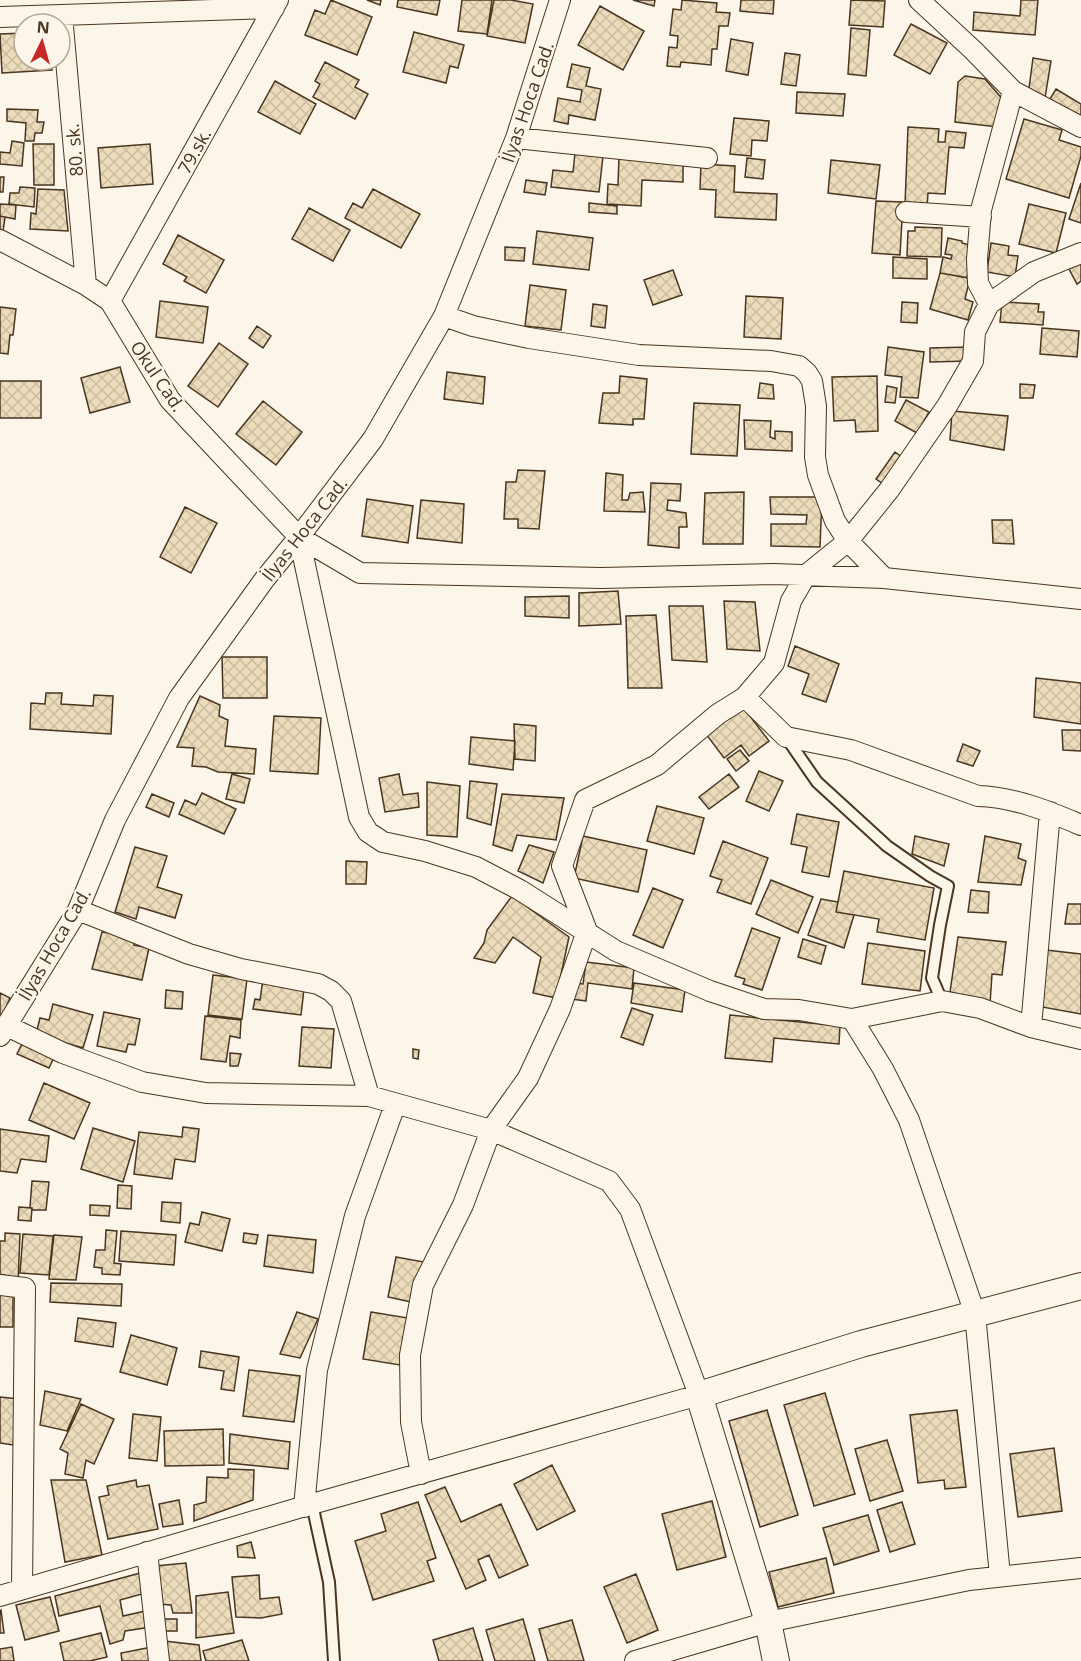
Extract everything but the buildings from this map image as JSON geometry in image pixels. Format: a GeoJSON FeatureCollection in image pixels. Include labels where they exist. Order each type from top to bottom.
{"type":"FeatureCollection","features":[{"type":"Feature","properties":{"kind":"street","name":"İlyas Hoca Cad."},"geometry":{"type":"LineString","coordinates":[[3,1031],[78,910],[115,820],[179,698],[264,580],[300,537],[373,439],[444,316],[516,138],[560,0]]}},
{"type":"Feature","properties":{"kind":"street"},"geometry":{"type":"LineString","coordinates":[[918,0],[974,51],[1013,91],[1081,127]]}},
{"type":"Feature","properties":{"kind":"street"},"geometry":{"type":"LineString","coordinates":[[72,14],[276,4]]}},
{"type":"Feature","properties":{"kind":"street","name":"79.sk."},"geometry":{"type":"LineString","coordinates":[[110,301],[276,4]]}},
{"type":"Feature","properties":{"kind":"street","name":"80. sk."},"geometry":{"type":"LineString","coordinates":[[67,72],[86,285]]}},
{"type":"Feature","properties":{"kind":"street"},"geometry":{"type":"LineString","coordinates":[[989,304],[978,283],[976,259],[981,217],[1013,91]]}},
{"type":"Feature","properties":{"kind":"street"},"geometry":{"type":"LineString","coordinates":[[516,138],[707,158]]}},
{"type":"Feature","properties":{"kind":"street"},"geometry":{"type":"LineString","coordinates":[[906,212],[981,217]]}},
{"type":"Feature","properties":{"kind":"street","name":"Okul Cad."},"geometry":{"type":"LineString","coordinates":[[0,240],[86,285],[110,301],[170,399],[300,537],[360,573],[601,578],[806,575],[884,578],[1081,599]]}},
{"type":"Feature","properties":{"kind":"street"},"geometry":{"type":"LineString","coordinates":[[421,1474],[411,1422],[410,1355],[423,1285],[463,1205],[491,1130],[528,1078],[560,1009],[587,931],[562,866],[585,800],[657,765],[718,714],[745,697],[774,663],[791,601],[806,575],[848,541],[889,490],[947,406],[973,361],[975,332],[989,304],[1034,272],[1081,254]]}},
{"type":"Feature","properties":{"kind":"street"},"geometry":{"type":"LineString","coordinates":[[444,316],[473,326],[529,338],[639,355],[771,361],[799,366],[812,381],[816,406],[815,457],[818,475],[835,522],[848,541],[884,578]]}},
{"type":"Feature","properties":{"kind":"street"},"geometry":{"type":"LineString","coordinates":[[300,537],[359,817],[368,832],[384,842],[425,850],[476,867],[520,890],[616,951],[710,991],[764,1009],[799,1010],[852,1019],[942,1001],[980,1008],[1031,1027],[1081,1039]]}},
{"type":"Feature","properties":{"kind":"street"},"geometry":{"type":"LineString","coordinates":[[745,697],[786,737],[851,750],[978,796],[996,796],[1050,812],[1081,825]]}},
{"type":"Feature","properties":{"kind":"street"},"geometry":{"type":"LineString","coordinates":[[1031,1027],[1050,812]]}},
{"type":"Feature","properties":{"kind":"street"},"geometry":{"type":"LineString","coordinates":[[78,910],[189,954],[241,969],[318,984],[331,991],[341,1001],[369,1096]]}},
{"type":"Feature","properties":{"kind":"street"},"geometry":{"type":"LineString","coordinates":[[852,1019],[883,1069],[909,1120],[975,1314],[1000,1576]]}},
{"type":"Feature","properties":{"kind":"street"},"geometry":{"type":"LineString","coordinates":[[3,1031],[142,1082],[206,1093],[369,1096],[491,1130],[609,1181],[630,1209],[699,1395],[768,1622],[776,1661]]}},
{"type":"Feature","properties":{"kind":"street"},"geometry":{"type":"LineString","coordinates":[[308,1506],[317,1370],[355,1216],[395,1105]]}},
{"type":"Feature","properties":{"kind":"street"},"geometry":{"type":"LineString","coordinates":[[0,1285],[25,1288],[22,1589]]}},
{"type":"Feature","properties":{"kind":"street"},"geometry":{"type":"LineString","coordinates":[[0,1596],[699,1395],[861,1344],[1081,1286]]}},
{"type":"Feature","properties":{"kind":"street"},"geometry":{"type":"LineString","coordinates":[[147,1552],[159,1661]]}},
{"type":"Feature","properties":{"kind":"street"},"geometry":{"type":"LineString","coordinates":[[635,1661],[768,1622],[969,1580],[1081,1568]]}},
{"type":"Feature","properties":{"kind":"lane"},"geometry":{"type":"LineString","coordinates":[[786,737],[817,782],[887,846],[948,886],[933,978],[942,1001]]}},
{"type":"Feature","properties":{"kind":"lane"},"geometry":{"type":"LineString","coordinates":[[308,1506],[329,1582],[334,1661]]}}]}
